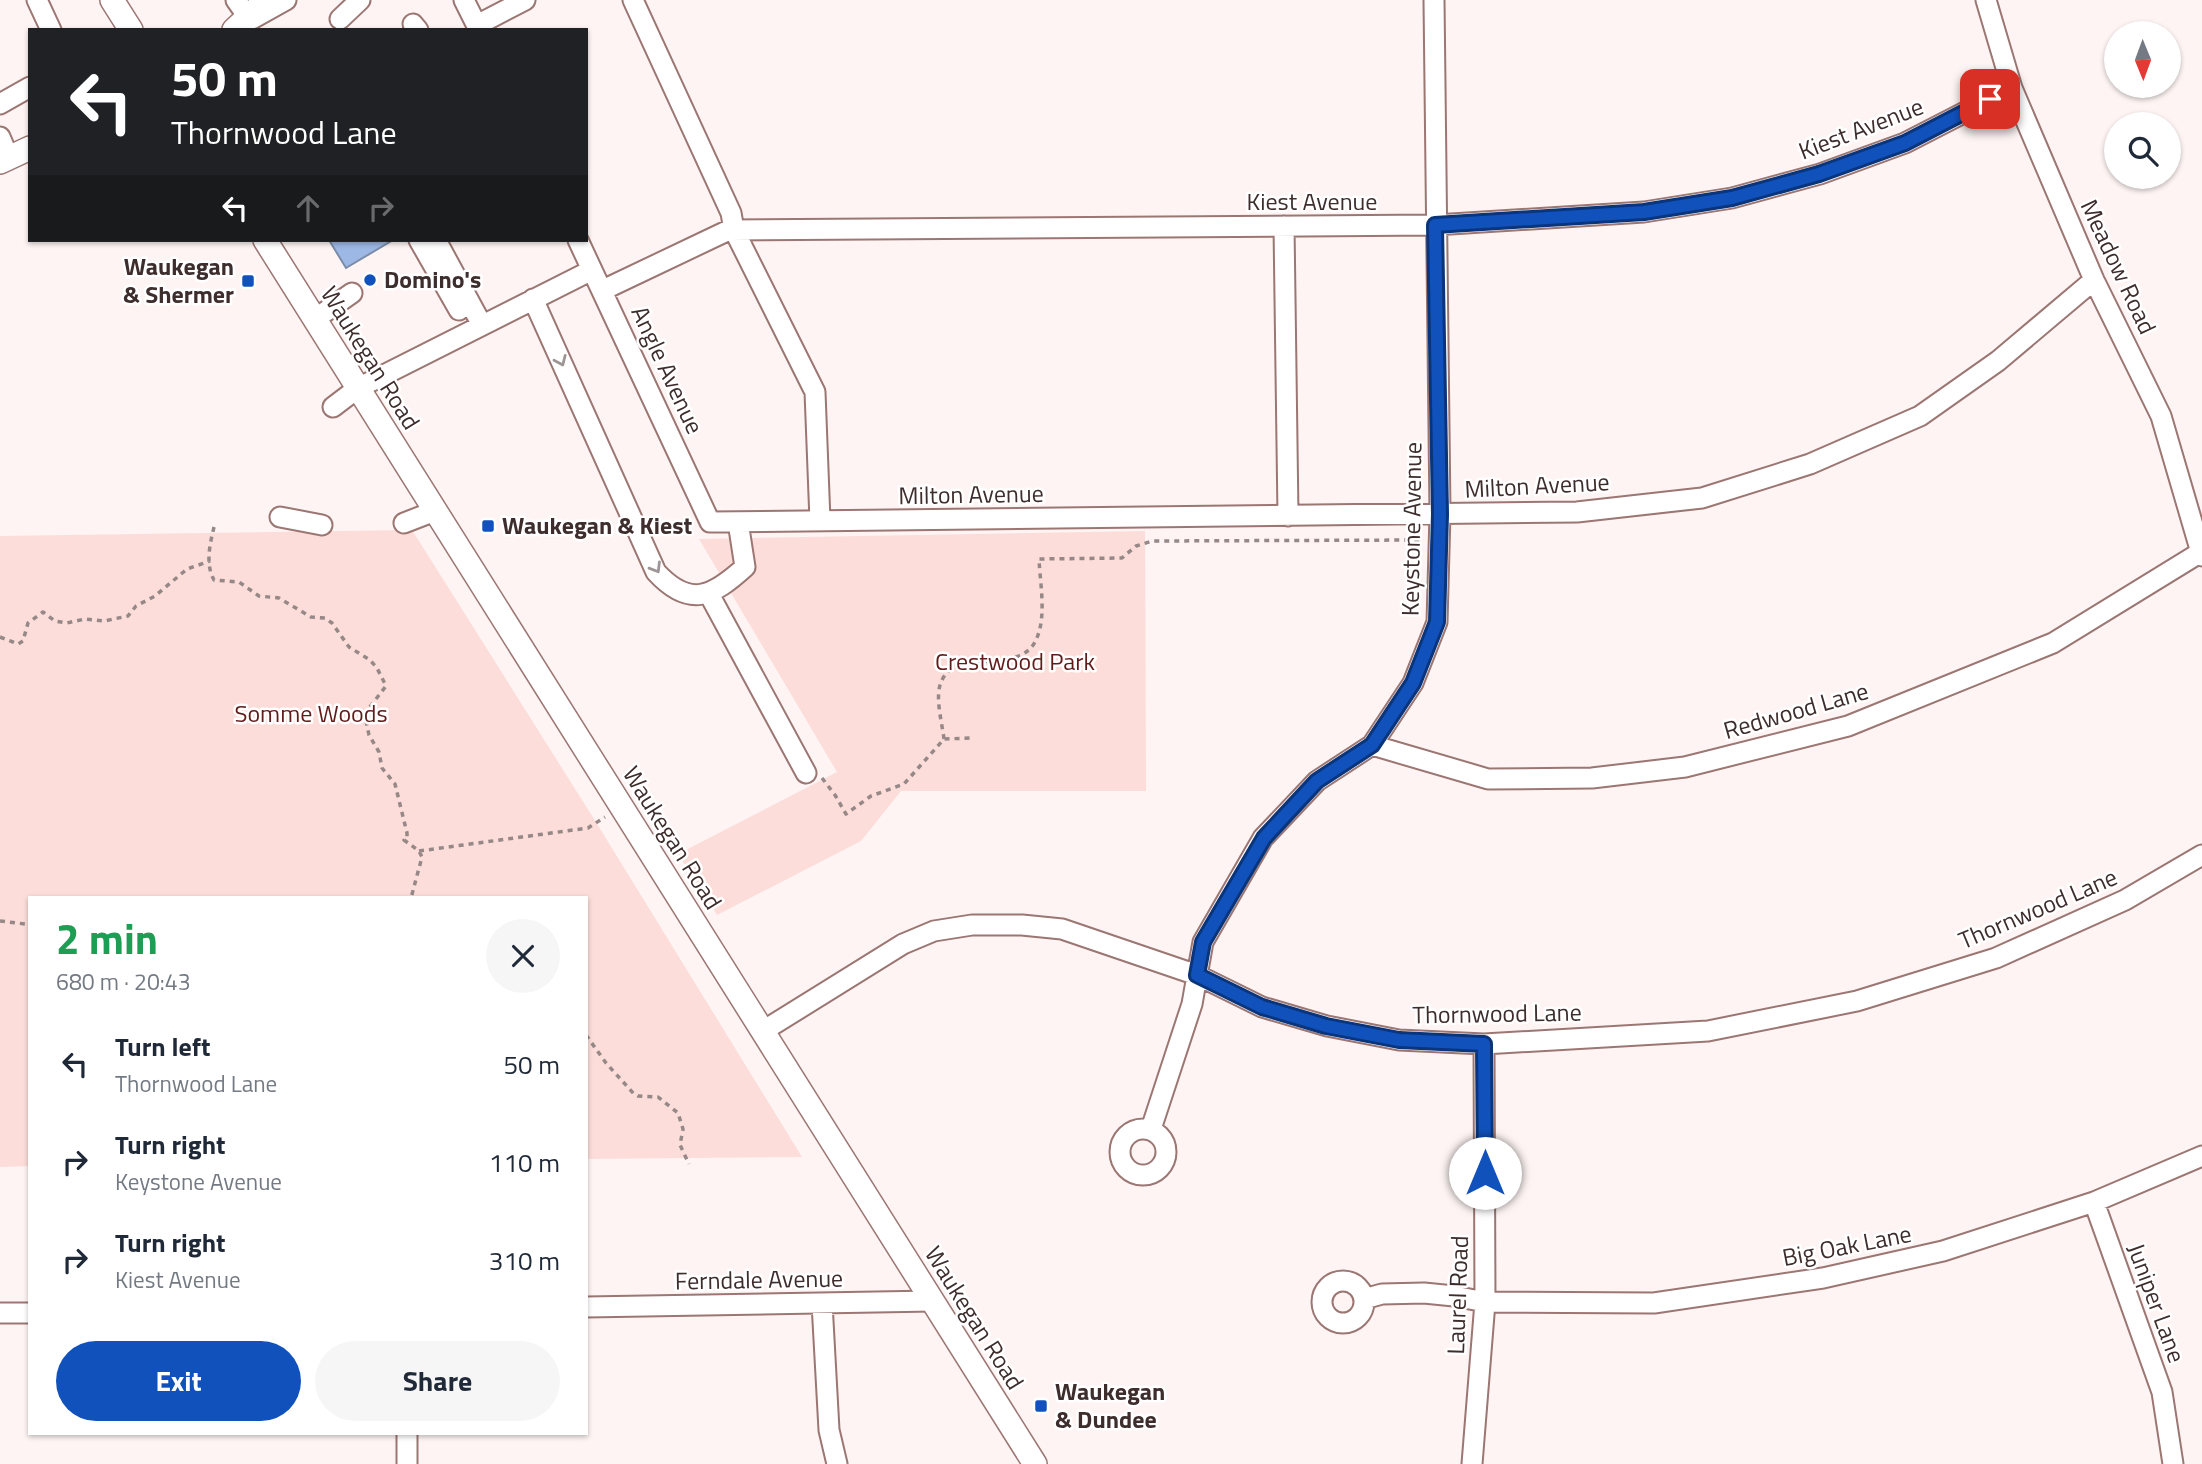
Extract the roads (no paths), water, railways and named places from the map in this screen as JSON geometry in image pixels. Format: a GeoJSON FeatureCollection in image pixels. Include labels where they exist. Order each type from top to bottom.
{"type":"FeatureCollection","features":[{"type":"Feature","properties":{"kind":"main road"},"geometry":{"type":"LineString","coordinates":[[113,0],[130,28]]}},
{"type":"Feature","properties":{"kind":"main road"},"geometry":{"type":"LineString","coordinates":[[238,19],[266,0]]}},
{"type":"Feature","properties":{"kind":"main road","name":"Waukegan Road"},"geometry":{"type":"LineString","coordinates":[[266,242],[1035,1464]]}},
{"type":"Feature","properties":{"kind":"street"},"geometry":{"type":"LineString","coordinates":[[37,0],[50,28]]}},
{"type":"Feature","properties":{"kind":"street"},"geometry":{"type":"LineString","coordinates":[[238,19],[286,0]]}},
{"type":"Feature","properties":{"kind":"street"},"geometry":{"type":"LineString","coordinates":[[341,10],[360,0]]}},
{"type":"Feature","properties":{"kind":"street"},"geometry":{"type":"LineString","coordinates":[[464,0],[478,27],[525,0]]}},
{"type":"Feature","properties":{"kind":"street"},"geometry":{"type":"LineString","coordinates":[[633,0],[731,213],[734,230],[815,392],[820,521]]}},
{"type":"Feature","properties":{"kind":"street","name":"Keystone Avenue"},"geometry":{"type":"LineString","coordinates":[[1151,1129],[1192,1004],[1203,942],[1264,838],[1317,781],[1372,745],[1413,683],[1437,622],[1440,514],[1434,0]]}},
{"type":"Feature","properties":{"kind":"street","name":"Meadow Road"},"geometry":{"type":"LineString","coordinates":[[1986,0],[2012,88],[2094,280],[2161,416],[2201,554]]}},
{"type":"Feature","properties":{"kind":"street"},"geometry":{"type":"LineString","coordinates":[[0,104],[28,88]]}},
{"type":"Feature","properties":{"kind":"street","name":"Kiest Avenue"},"geometry":{"type":"LineString","coordinates":[[603,290],[729,230],[1435,225],[1644,212],[1732,198],[1819,174],[1905,143],[2012,88]]}},
{"type":"Feature","properties":{"kind":"street"},"geometry":{"type":"LineString","coordinates":[[0,136],[13,156]]}},
{"type":"Feature","properties":{"kind":"street"},"geometry":{"type":"LineString","coordinates":[[1284,226],[1288,516]]}},
{"type":"Feature","properties":{"kind":"street"},"geometry":{"type":"LineString","coordinates":[[420,242],[459,310]]}},
{"type":"Feature","properties":{"kind":"street"},"geometry":{"type":"LineString","coordinates":[[437,242],[482,325]]}},
{"type":"Feature","properties":{"kind":"street","name":"Angle Avenue"},"geometry":{"type":"LineString","coordinates":[[579,242],[710,522]]}},
{"type":"Feature","properties":{"kind":"street"},"geometry":{"type":"LineString","coordinates":[[333,407],[358,388],[592,270]]}},
{"type":"Feature","properties":{"kind":"street","name":"Milton Avenue"},"geometry":{"type":"LineString","coordinates":[[710,522],[1577,512],[1702,498],[1810,464],[1920,416],[1998,361],[2094,280]]}},
{"type":"Feature","properties":{"kind":"street"},"geometry":{"type":"LineString","coordinates":[[315,319],[352,293]]}},
{"type":"Feature","properties":{"kind":"street"},"geometry":{"type":"LineString","coordinates":[[533,299],[656,572],[668,585],[686,593],[709,594],[725,585],[745,567],[737,522]]}},
{"type":"Feature","properties":{"kind":"street"},"geometry":{"type":"LineString","coordinates":[[404,523],[435,511]]}},
{"type":"Feature","properties":{"kind":"street"},"geometry":{"type":"LineString","coordinates":[[280,517],[322,525]]}},
{"type":"Feature","properties":{"kind":"street","name":"Redwood Lane"},"geometry":{"type":"LineString","coordinates":[[1372,745],[1488,779],[1592,778],[1685,767],[1849,726],[2053,643],[2201,554]]}},
{"type":"Feature","properties":{"kind":"street"},"geometry":{"type":"LineString","coordinates":[[709,594],[806,773]]}},
{"type":"Feature","properties":{"kind":"street","name":"Thornwood Lane"},"geometry":{"type":"LineString","coordinates":[[763,1031],[903,944],[934,931],[972,925],[1022,925],[1062,929],[1197,975],[1262,1007],[1326,1026],[1399,1040],[1484,1044],[1708,1031],[1857,1001],[1996,958],[2125,900],[2202,855]]}},
{"type":"Feature","properties":{"kind":"street","name":"Laurel Road"},"geometry":{"type":"LineString","coordinates":[[1472,1464],[1485,1303],[1484,1044]]}},
{"type":"Feature","properties":{"kind":"street","name":"Big Oak Lane"},"geometry":{"type":"LineString","coordinates":[[1364,1299],[1382,1294],[1424,1293],[1485,1303],[1654,1303],[1823,1278],[1943,1251],[2094,1202],[2202,1156]]}},
{"type":"Feature","properties":{"kind":"street","name":"Juniper Lane"},"geometry":{"type":"LineString","coordinates":[[2094,1202],[2162,1392],[2173,1464]]}},
{"type":"Feature","properties":{"kind":"street","name":"Ferndale Avenue"},"geometry":{"type":"LineString","coordinates":[[588,1307],[933,1301]]}},
{"type":"Feature","properties":{"kind":"street"},"geometry":{"type":"LineString","coordinates":[[822,1303],[829,1430],[837,1464]]}},
{"type":"Feature","properties":{"kind":"street"},"geometry":{"type":"LineString","coordinates":[[0,1313],[28,1313]]}},
{"type":"Feature","properties":{"kind":"street"},"geometry":{"type":"LineString","coordinates":[[407,1435],[407,1464]]}},
{"type":"Feature","properties":{"kind":"place","name":"Domino's"},"geometry":{"type":"Point","coordinates":[370,280]}},
{"type":"Feature","properties":{"kind":"place","name":"Waukegan & Shermer"},"geometry":{"type":"Point","coordinates":[248,281]}},
{"type":"Feature","properties":{"kind":"place","name":"Waukegan & Kiest"},"geometry":{"type":"Point","coordinates":[488,526]}},
{"type":"Feature","properties":{"kind":"place","name":"Waukegan & Dundee"},"geometry":{"type":"Point","coordinates":[1041,1406]}},
{"type":"Feature","properties":{"kind":"park label","name":"Crestwood Park"},"geometry":{"type":"Point","coordinates":[1015,662]}},
{"type":"Feature","properties":{"kind":"park label","name":"Somme Woods"},"geometry":{"type":"Point","coordinates":[311,714]}}]}
